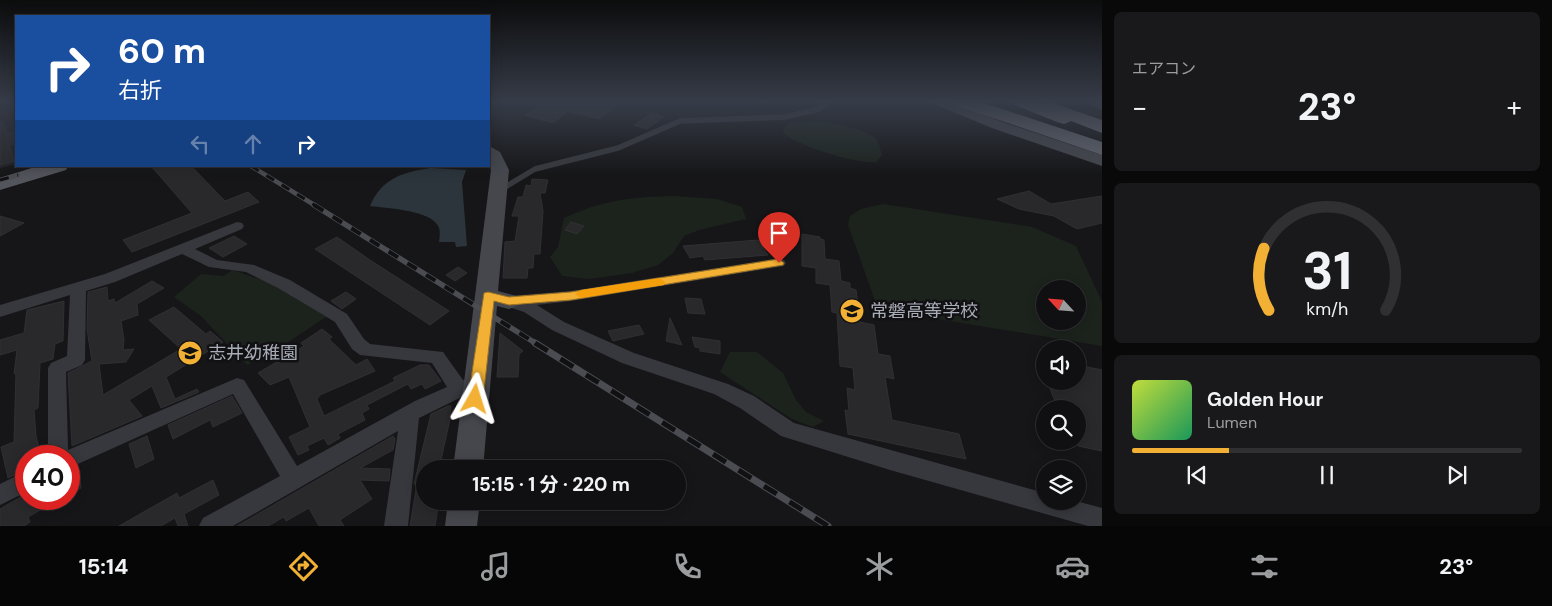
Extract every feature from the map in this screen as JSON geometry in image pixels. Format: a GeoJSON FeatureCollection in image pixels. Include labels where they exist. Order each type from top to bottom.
{"type":"FeatureCollection","features":[{"type":"Feature","properties":{"kind":"highway"},"geometry":{"type":"LineString","coordinates":[[1033,126],[1102,149]]}},
{"type":"Feature","properties":{"kind":"highway"},"geometry":{"type":"LineString","coordinates":[[1063,126],[1102,141]]}},
{"type":"Feature","properties":{"kind":"highway"},"geometry":{"type":"LineString","coordinates":[[1083,126],[1102,133]]}},
{"type":"Feature","properties":{"kind":"main road"},"geometry":{"type":"LineString","coordinates":[[0,176],[31,167]]}},
{"type":"Feature","properties":{"kind":"main road"},"geometry":{"type":"LineString","coordinates":[[0,184],[56,167]]}},
{"type":"Feature","properties":{"kind":"street"},"geometry":{"type":"LineString","coordinates":[[998,126],[1102,162]]}},
{"type":"Feature","properties":{"kind":"street"},"geometry":{"type":"LineString","coordinates":[[468,460],[468,386],[499,298],[500,170],[494,156],[490,152]]}},
{"type":"Feature","properties":{"kind":"street"},"geometry":{"type":"LineString","coordinates":[[0,312],[78,289],[237,226]]}},
{"type":"Feature","properties":{"kind":"street"},"geometry":{"type":"LineString","coordinates":[[182,248],[214,264],[249,268],[284,284],[341,318],[358,344],[366,350],[437,357],[468,386]]}},
{"type":"Feature","properties":{"kind":"street"},"geometry":{"type":"LineString","coordinates":[[499,298],[571,296],[779,263]]}},
{"type":"Feature","properties":{"kind":"street"},"geometry":{"type":"LineString","coordinates":[[58,445],[57,368],[76,360],[78,289]]}},
{"type":"Feature","properties":{"kind":"street"},"geometry":{"type":"LineString","coordinates":[[499,298],[530,308],[558,326],[628,358],[721,389],[747,402],[788,430],[890,461],[1102,519]]}},
{"type":"Feature","properties":{"kind":"street"},"geometry":{"type":"LineString","coordinates":[[80,454],[237,385],[294,479]]}},
{"type":"Feature","properties":{"kind":"street"},"geometry":{"type":"LineString","coordinates":[[211,526],[410,414],[468,386]]}},
{"type":"Feature","properties":{"kind":"street"},"geometry":{"type":"LineString","coordinates":[[396,526],[410,414]]}},
{"type":"Feature","properties":{"kind":"street"},"geometry":{"type":"LineString","coordinates":[[0,495],[15,487]]}},
{"type":"Feature","properties":{"kind":"street"},"geometry":{"type":"LineString","coordinates":[[461,526],[463,510]]}},
{"type":"Feature","properties":{"kind":"lane"},"geometry":{"type":"LineString","coordinates":[[499,191],[538,167],[593,155],[628,144],[648,136],[665,126]]}},
{"type":"Feature","properties":{"kind":"shaded area"},"geometry":{"type":"Polygon","coordinates":[[[0,126],[15,126],[15,164],[0,168],[0,126]]]}},
{"type":"Feature","properties":{"kind":"shaded area"},"geometry":{"type":"Polygon","coordinates":[[[787,126],[850,127],[866,133],[877,140],[882,155],[876,162],[842,157],[791,138],[783,133],[787,126]]]}},
{"type":"Feature","properties":{"kind":"shaded area"},"geometry":{"type":"Polygon","coordinates":[[[431,168],[466,170],[462,182],[467,246],[456,247],[455,242],[439,242],[440,232],[438,225],[423,215],[405,210],[370,206],[381,189],[394,178],[403,174],[431,168]]]}},
{"type":"Feature","properties":{"kind":"shaded area"},"geometry":{"type":"Polygon","coordinates":[[[674,196],[717,199],[742,207],[746,219],[699,230],[684,236],[673,253],[658,265],[632,273],[589,279],[562,276],[550,257],[558,247],[564,218],[605,203],[644,197],[674,196]]]}},
{"type":"Feature","properties":{"kind":"shaded area"},"geometry":{"type":"Polygon","coordinates":[[[883,204],[1032,227],[1076,246],[1102,302],[1102,346],[1086,343],[1086,340],[1066,340],[878,309],[848,225],[850,216],[861,209],[883,204]]]}},
{"type":"Feature","properties":{"kind":"shaded area"},"geometry":{"type":"Polygon","coordinates":[[[232,270],[271,283],[326,317],[267,356],[247,365],[201,316],[174,297],[201,274],[224,276],[232,270]]]}},
{"type":"Feature","properties":{"kind":"shaded area"},"geometry":{"type":"Polygon","coordinates":[[[730,352],[757,352],[783,373],[796,400],[806,412],[824,421],[813,427],[792,419],[720,372],[730,352]]]}},
{"type":"Feature","properties":{"kind":"building"},"geometry":{"type":"Polygon","coordinates":[[[0,126],[4,126],[7,134],[15,132],[15,143],[9,145],[14,161],[0,165],[0,126]]]}},
{"type":"Feature","properties":{"kind":"building"},"geometry":{"type":"Polygon","coordinates":[[[636,126],[652,126],[647,129],[636,126]]]}},
{"type":"Feature","properties":{"kind":"building"},"geometry":{"type":"Polygon","coordinates":[[[152,167],[192,167],[225,201],[248,192],[259,202],[132,252],[123,240],[192,213],[152,167]]]}},
{"type":"Feature","properties":{"kind":"building"},"geometry":{"type":"Polygon","coordinates":[[[532,179],[548,180],[545,193],[540,193],[543,211],[540,254],[534,254],[533,268],[528,268],[527,278],[503,278],[505,242],[515,241],[519,216],[512,216],[518,197],[523,197],[526,185],[531,186],[532,179]]]}},
{"type":"Feature","properties":{"kind":"building"},"geometry":{"type":"Polygon","coordinates":[[[1029,191],[1051,204],[1102,196],[1102,223],[1077,229],[1054,216],[1019,209],[997,199],[1029,191]]]}},
{"type":"Feature","properties":{"kind":"building"},"geometry":{"type":"Polygon","coordinates":[[[0,216],[24,223],[0,236],[0,216]]]}},
{"type":"Feature","properties":{"kind":"building"},"geometry":{"type":"Polygon","coordinates":[[[571,222],[584,226],[577,234],[565,230],[571,222]]]}},
{"type":"Feature","properties":{"kind":"building"},"geometry":{"type":"Polygon","coordinates":[[[802,234],[820,237],[820,239],[824,240],[825,259],[839,261],[841,281],[850,283],[850,288],[856,290],[860,322],[874,325],[878,354],[890,356],[894,379],[885,377],[892,420],[959,434],[966,459],[848,434],[845,410],[849,411],[847,388],[855,390],[853,368],[840,366],[837,313],[832,312],[830,285],[816,283],[816,268],[802,266],[802,234]]]}},
{"type":"Feature","properties":{"kind":"building"},"geometry":{"type":"Polygon","coordinates":[[[234,236],[247,244],[223,257],[209,248],[234,236]]]}},
{"type":"Feature","properties":{"kind":"building"},"geometry":{"type":"Polygon","coordinates":[[[337,237],[449,311],[430,325],[315,249],[337,237]]]}},
{"type":"Feature","properties":{"kind":"building"},"geometry":{"type":"Polygon","coordinates":[[[758,240],[768,255],[705,260],[703,256],[690,258],[683,246],[758,240]]]}},
{"type":"Feature","properties":{"kind":"building"},"geometry":{"type":"Polygon","coordinates":[[[458,267],[467,273],[455,281],[446,275],[458,267]]]}},
{"type":"Feature","properties":{"kind":"building"},"geometry":{"type":"Polygon","coordinates":[[[152,281],[164,288],[137,304],[138,315],[121,321],[124,340],[123,350],[134,349],[126,362],[99,364],[103,395],[181,349],[149,320],[174,307],[206,334],[210,331],[223,342],[166,377],[175,399],[197,389],[199,392],[161,408],[152,386],[129,400],[142,416],[72,445],[68,373],[92,361],[87,329],[88,292],[107,287],[108,301],[114,299],[115,303],[152,281]]]}},
{"type":"Feature","properties":{"kind":"building"},"geometry":{"type":"Polygon","coordinates":[[[346,292],[356,299],[342,309],[331,301],[346,292]]]}},
{"type":"Feature","properties":{"kind":"building"},"geometry":{"type":"Polygon","coordinates":[[[685,298],[701,299],[705,314],[688,313],[685,298]]]}},
{"type":"Feature","properties":{"kind":"building"},"geometry":{"type":"Polygon","coordinates":[[[64,301],[63,341],[55,344],[53,359],[40,363],[38,408],[34,410],[38,445],[15,445],[15,474],[8,478],[1,447],[14,442],[16,373],[14,374],[17,350],[0,355],[0,340],[24,333],[27,310],[64,301]]]}},
{"type":"Feature","properties":{"kind":"building"},"geometry":{"type":"Polygon","coordinates":[[[670,318],[682,345],[666,341],[670,318]]]}},
{"type":"Feature","properties":{"kind":"building"},"geometry":{"type":"Polygon","coordinates":[[[639,325],[644,334],[613,341],[608,331],[639,325]]]}},
{"type":"Feature","properties":{"kind":"building"},"geometry":{"type":"Polygon","coordinates":[[[322,329],[332,337],[329,339],[356,365],[367,359],[375,371],[320,395],[317,399],[324,416],[395,381],[393,378],[420,365],[429,365],[441,381],[425,389],[422,384],[411,389],[408,384],[367,405],[369,409],[362,413],[365,420],[338,434],[340,438],[328,445],[324,438],[307,446],[309,450],[298,455],[289,437],[310,427],[289,377],[270,385],[258,373],[304,346],[301,343],[322,329]]]}},
{"type":"Feature","properties":{"kind":"building"},"geometry":{"type":"Polygon","coordinates":[[[500,333],[523,351],[519,354],[518,377],[497,377],[500,333]]]}},
{"type":"Feature","properties":{"kind":"building"},"geometry":{"type":"Polygon","coordinates":[[[692,337],[720,341],[720,354],[700,351],[700,348],[695,347],[692,337]]]}},
{"type":"Feature","properties":{"kind":"building"},"geometry":{"type":"Polygon","coordinates":[[[1086,367],[1102,370],[1102,451],[1086,448],[1086,400],[1054,400],[1051,390],[1086,390],[1086,367]]]}},
{"type":"Feature","properties":{"kind":"building"},"geometry":{"type":"Polygon","coordinates":[[[232,396],[242,413],[213,427],[210,420],[173,439],[168,425],[232,396]]]}},
{"type":"Feature","properties":{"kind":"building"},"geometry":{"type":"Polygon","coordinates":[[[451,406],[441,460],[420,460],[431,414],[451,406]]]}},
{"type":"Feature","properties":{"kind":"building"},"geometry":{"type":"Polygon","coordinates":[[[147,436],[154,459],[136,468],[129,444],[147,436]]]}},
{"type":"Feature","properties":{"kind":"building"},"geometry":{"type":"Polygon","coordinates":[[[393,436],[395,439],[393,450],[360,468],[390,469],[389,481],[360,480],[372,499],[340,520],[344,526],[319,526],[309,508],[286,521],[284,517],[268,526],[237,526],[393,436]]]}},
{"type":"Feature","properties":{"kind":"building"},"geometry":{"type":"Polygon","coordinates":[[[213,480],[219,495],[184,514],[188,526],[178,526],[175,518],[161,526],[119,526],[177,493],[179,498],[213,480]]]}},
{"type":"Feature","properties":{"kind":"building"},"geometry":{"type":"Polygon","coordinates":[[[416,490],[416,510],[438,510],[435,526],[410,526],[416,490]]]}},
{"type":"Feature","properties":{"kind":"building"},"geometry":{"type":"Polygon","coordinates":[[[15,500],[15,510],[40,510],[28,517],[30,522],[24,526],[0,526],[0,509],[15,500]]]}},
{"type":"Feature","properties":{"kind":"railway"},"geometry":{"type":"LineString","coordinates":[[253,167],[316,206]]}},
{"type":"Feature","properties":{"kind":"railway"},"geometry":{"type":"LineString","coordinates":[[0,180],[18,175]]}},
{"type":"Feature","properties":{"kind":"railway"},"geometry":{"type":"LineString","coordinates":[[314,205],[537,344]]}},
{"type":"Feature","properties":{"kind":"railway"},"geometry":{"type":"LineString","coordinates":[[535,343],[828,526]]}},
{"type":"Feature","properties":{"kind":"slow traffic"},"geometry":{"type":"LineString","coordinates":[[581,294],[660,282]]}},
{"type":"Feature","properties":{"kind":"place","name":"常磐高等学校"},"geometry":{"type":"Point","coordinates":[852,311]}},
{"type":"Feature","properties":{"kind":"place","name":"志井幼稚園"},"geometry":{"type":"Point","coordinates":[190,353]}},
{"type":"Feature","properties":{"kind":"route"},"geometry":{"type":"LineString","coordinates":[[475,399],[488,296],[509,301],[571,296],[779,263]]}}]}
